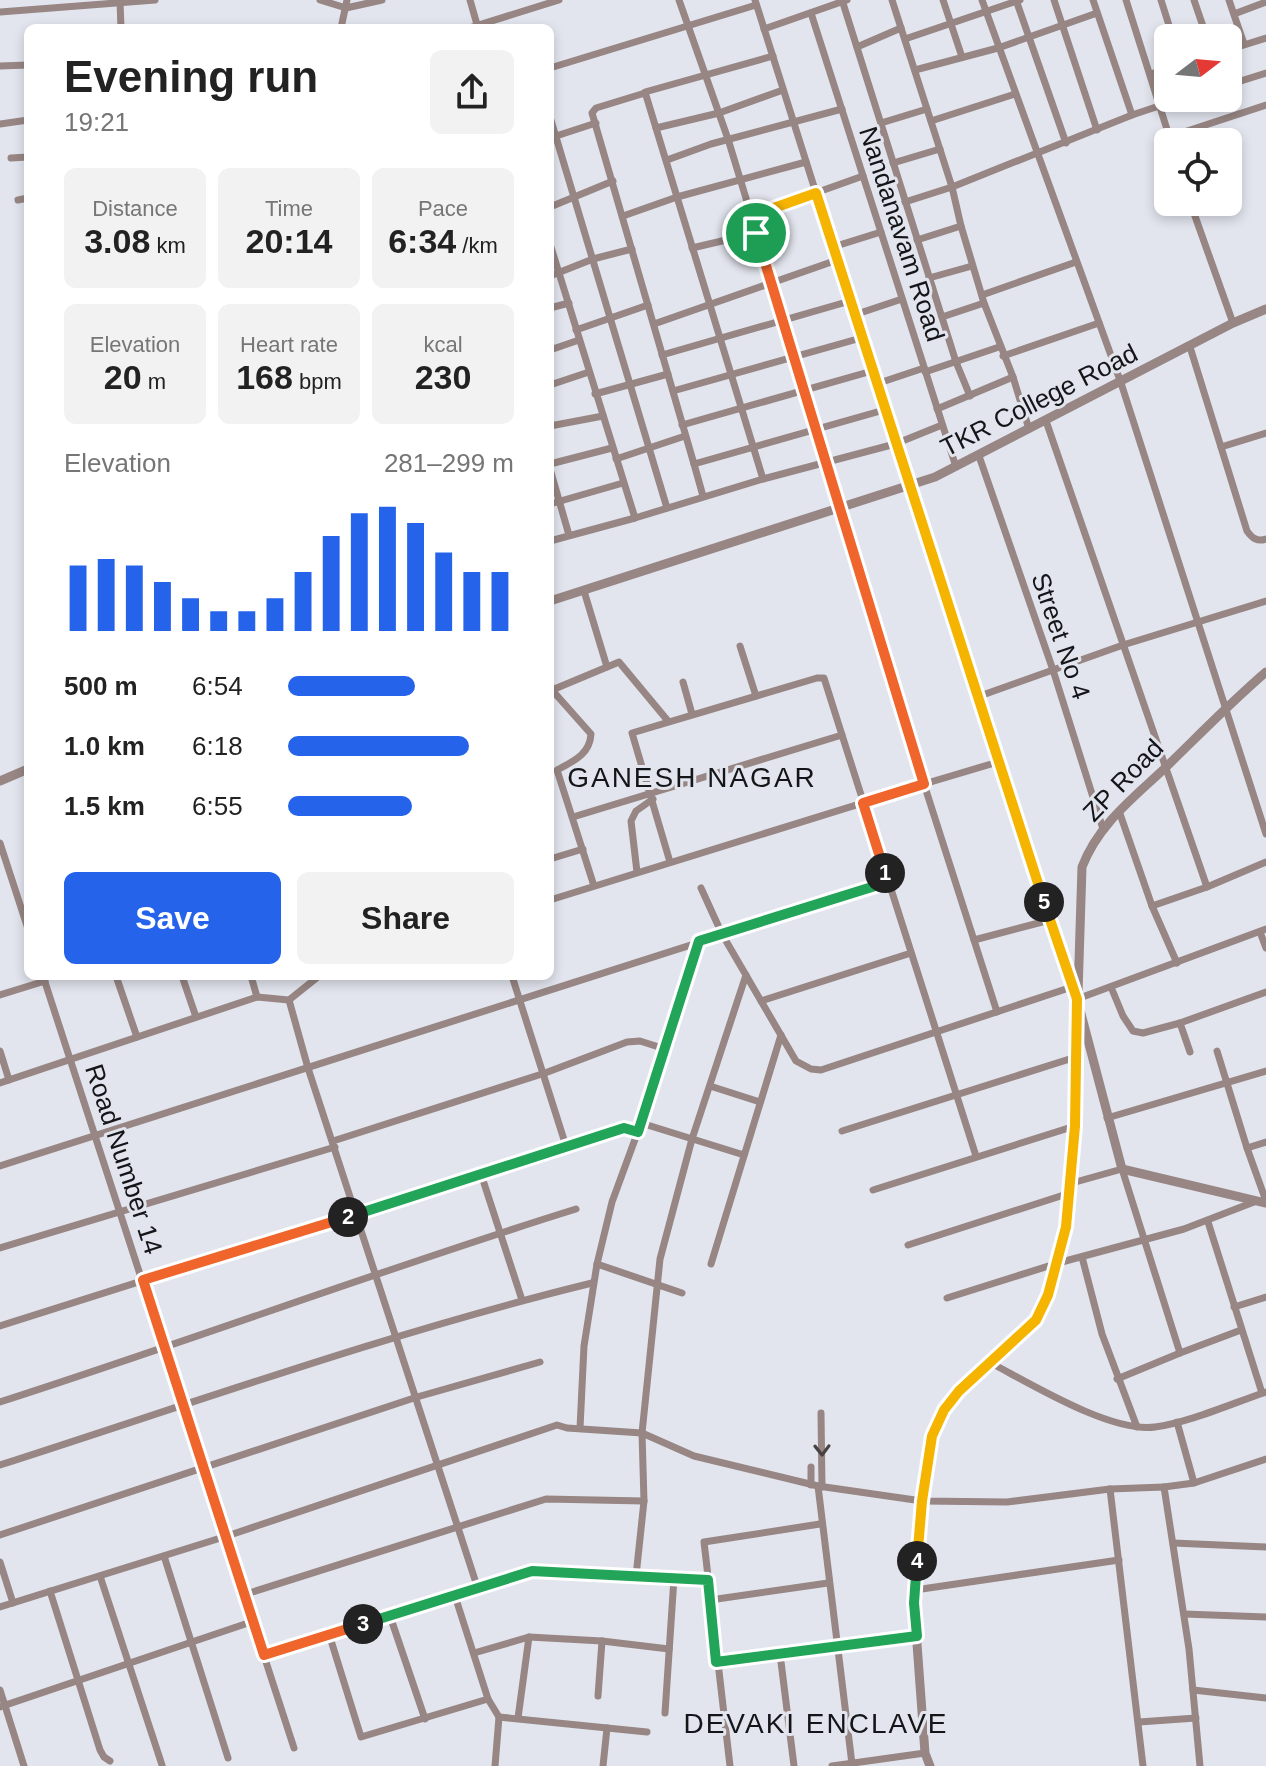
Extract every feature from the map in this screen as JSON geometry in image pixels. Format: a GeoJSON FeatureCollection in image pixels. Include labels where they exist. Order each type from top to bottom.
{"type":"FeatureCollection","features":[{"type":"Feature","properties":{"kind":"street"},"geometry":{"type":"LineString","coordinates":[[0,12],[155,0]]}},
{"type":"Feature","properties":{"kind":"street"},"geometry":{"type":"LineString","coordinates":[[320,0],[346,4],[382,0]]}},
{"type":"Feature","properties":{"kind":"street"},"geometry":{"type":"LineString","coordinates":[[470,0],[474,24]]}},
{"type":"Feature","properties":{"kind":"street"},"geometry":{"type":"LineString","coordinates":[[483,24],[559,0]]}},
{"type":"Feature","properties":{"kind":"street"},"geometry":{"type":"LineString","coordinates":[[679,0],[728,139],[839,510],[997,1012]]}},
{"type":"Feature","properties":{"kind":"street"},"geometry":{"type":"LineString","coordinates":[[892,0],[952,187],[972,266],[1029,429]]}},
{"type":"Feature","properties":{"kind":"street"},"geometry":{"type":"LineString","coordinates":[[943,0],[962,57]]}},
{"type":"Feature","properties":{"kind":"street"},"geometry":{"type":"LineString","coordinates":[[982,0],[1121,383],[1266,834]]}},
{"type":"Feature","properties":{"kind":"street"},"geometry":{"type":"LineString","coordinates":[[905,39],[1018,0],[1066,143]]}},
{"type":"Feature","properties":{"kind":"street"},"geometry":{"type":"LineString","coordinates":[[1054,0],[1097,130]]}},
{"type":"Feature","properties":{"kind":"street"},"geometry":{"type":"LineString","coordinates":[[1093,0],[1132,115]]}},
{"type":"Feature","properties":{"kind":"street"},"geometry":{"type":"LineString","coordinates":[[1126,0],[1154,88]]}},
{"type":"Feature","properties":{"kind":"street"},"geometry":{"type":"LineString","coordinates":[[1161,0],[1169,24]]}},
{"type":"Feature","properties":{"kind":"street"},"geometry":{"type":"LineString","coordinates":[[1194,0],[1202,24]]}},
{"type":"Feature","properties":{"kind":"street"},"geometry":{"type":"LineString","coordinates":[[1229,0],[1244,44],[1266,38]]}},
{"type":"Feature","properties":{"kind":"street"},"geometry":{"type":"LineString","coordinates":[[764,29],[844,1],[929,278],[970,396]]}},
{"type":"Feature","properties":{"kind":"street"},"geometry":{"type":"LineString","coordinates":[[120,2],[121,24]]}},
{"type":"Feature","properties":{"kind":"street"},"geometry":{"type":"LineString","coordinates":[[1234,14],[1266,2]]}},
{"type":"Feature","properties":{"kind":"street"},"geometry":{"type":"LineString","coordinates":[[554,67],[756,3],[884,410],[1077,999],[1107,1118],[1180,1353]]}},
{"type":"Feature","properties":{"kind":"street"},"geometry":{"type":"LineString","coordinates":[[342,24],[346,4]]}},
{"type":"Feature","properties":{"kind":"street","name":"Nandanavam Road"},"geometry":{"type":"LineString","coordinates":[[811,13],[956,467]]}},
{"type":"Feature","properties":{"kind":"street"},"geometry":{"type":"LineString","coordinates":[[915,70],[998,48],[1097,13]]}},
{"type":"Feature","properties":{"kind":"street"},"geometry":{"type":"LineString","coordinates":[[857,47],[901,28]]}},
{"type":"Feature","properties":{"kind":"street"},"geometry":{"type":"LineString","coordinates":[[703,496],[592,113],[596,108],[773,56]]}},
{"type":"Feature","properties":{"kind":"street"},"geometry":{"type":"LineString","coordinates":[[0,66],[24,65]]}},
{"type":"Feature","properties":{"kind":"street"},"geometry":{"type":"LineString","coordinates":[[1150,74],[1154,73]]}},
{"type":"Feature","properties":{"kind":"street"},"geometry":{"type":"LineString","coordinates":[[1242,81],[1266,73]]}},
{"type":"Feature","properties":{"kind":"street"},"geometry":{"type":"LineString","coordinates":[[656,128],[719,113],[783,90]]}},
{"type":"Feature","properties":{"kind":"street"},"geometry":{"type":"LineString","coordinates":[[645,93],[763,479]]}},
{"type":"Feature","properties":{"kind":"street"},"geometry":{"type":"LineString","coordinates":[[931,121],[1015,94]]}},
{"type":"Feature","properties":{"kind":"street"},"geometry":{"type":"LineString","coordinates":[[1203,128],[1266,105]]}},
{"type":"Feature","properties":{"kind":"street"},"geometry":{"type":"LineString","coordinates":[[905,202],[1036,155],[1154,107]]}},
{"type":"Feature","properties":{"kind":"street"},"geometry":{"type":"LineString","coordinates":[[667,160],[728,139],[842,109]]}},
{"type":"Feature","properties":{"kind":"street"},"geometry":{"type":"LineString","coordinates":[[881,123],[927,109]]}},
{"type":"Feature","properties":{"kind":"street"},"geometry":{"type":"LineString","coordinates":[[0,124],[24,121]]}},
{"type":"Feature","properties":{"kind":"street"},"geometry":{"type":"LineString","coordinates":[[554,137],[596,123]]}},
{"type":"Feature","properties":{"kind":"street"},"geometry":{"type":"LineString","coordinates":[[554,140],[667,508]]}},
{"type":"Feature","properties":{"kind":"street"},"geometry":{"type":"LineString","coordinates":[[893,163],[940,149]]}},
{"type":"Feature","properties":{"kind":"street"},"geometry":{"type":"LineString","coordinates":[[11,158],[24,157]]}},
{"type":"Feature","properties":{"kind":"street"},"geometry":{"type":"LineString","coordinates":[[623,216],[677,197],[806,162]]}},
{"type":"Feature","properties":{"kind":"street"},"geometry":{"type":"LineString","coordinates":[[751,216],[863,176]]}},
{"type":"Feature","properties":{"kind":"street"},"geometry":{"type":"LineString","coordinates":[[554,205],[613,181]]}},
{"type":"Feature","properties":{"kind":"street"},"geometry":{"type":"LineString","coordinates":[[18,200],[24,199]]}},
{"type":"Feature","properties":{"kind":"street"},"geometry":{"type":"LineString","coordinates":[[1195,216],[1233,323]]}},
{"type":"Feature","properties":{"kind":"street"},"geometry":{"type":"LineString","coordinates":[[917,240],[961,226]]}},
{"type":"Feature","properties":{"kind":"street"},"geometry":{"type":"LineString","coordinates":[[833,247],[881,232]]}},
{"type":"Feature","properties":{"kind":"street"},"geometry":{"type":"LineString","coordinates":[[692,248],[756,233]]}},
{"type":"Feature","properties":{"kind":"street"},"geometry":{"type":"LineString","coordinates":[[554,275],[593,259],[632,249]]}},
{"type":"Feature","properties":{"kind":"street"},"geometry":{"type":"LineString","coordinates":[[554,256],[635,518]]}},
{"type":"Feature","properties":{"kind":"street"},"geometry":{"type":"LineString","coordinates":[[654,324],[837,260]]}},
{"type":"Feature","properties":{"kind":"street"},"geometry":{"type":"LineString","coordinates":[[942,317],[1076,262]]}},
{"type":"Feature","properties":{"kind":"street"},"geometry":{"type":"LineString","coordinates":[[929,278],[972,266]]}},
{"type":"Feature","properties":{"kind":"street"},"geometry":{"type":"LineString","coordinates":[[854,315],[902,299]]}},
{"type":"Feature","properties":{"kind":"street"},"geometry":{"type":"LineString","coordinates":[[662,355],[850,301]]}},
{"type":"Feature","properties":{"kind":"street"},"geometry":{"type":"LineString","coordinates":[[554,307],[569,303]]}},
{"type":"Feature","properties":{"kind":"street"},"geometry":{"type":"LineString","coordinates":[[576,330],[648,305]]}},
{"type":"Feature","properties":{"kind":"street","name":"TKR College Road"},"geometry":{"type":"LineString","coordinates":[[554,600],[909,487],[979,456],[1233,323],[1266,309]]}},
{"type":"Feature","properties":{"kind":"street"},"geometry":{"type":"LineString","coordinates":[[1003,356],[1099,323]]}},
{"type":"Feature","properties":{"kind":"street"},"geometry":{"type":"LineString","coordinates":[[673,391],[861,338]]}},
{"type":"Feature","properties":{"kind":"street"},"geometry":{"type":"LineString","coordinates":[[554,349],[579,340]]}},
{"type":"Feature","properties":{"kind":"street"},"geometry":{"type":"LineString","coordinates":[[876,384],[999,347]]}},
{"type":"Feature","properties":{"kind":"street"},"geometry":{"type":"LineString","coordinates":[[1190,347],[1247,531],[1252,538],[1266,539]]}},
{"type":"Feature","properties":{"kind":"street"},"geometry":{"type":"LineString","coordinates":[[682,425],[872,371]]}},
{"type":"Feature","properties":{"kind":"street"},"geometry":{"type":"LineString","coordinates":[[554,384],[589,372]]}},
{"type":"Feature","properties":{"kind":"street"},"geometry":{"type":"LineString","coordinates":[[595,394],[668,374]]}},
{"type":"Feature","properties":{"kind":"street"},"geometry":{"type":"LineString","coordinates":[[937,409],[1013,377]]}},
{"type":"Feature","properties":{"kind":"street"},"geometry":{"type":"LineString","coordinates":[[694,464],[884,410]]}},
{"type":"Feature","properties":{"kind":"street"},"geometry":{"type":"LineString","coordinates":[[554,425],[603,416]]}},
{"type":"Feature","properties":{"kind":"street"},"geometry":{"type":"LineString","coordinates":[[1046,421],[1207,887]]}},
{"type":"Feature","properties":{"kind":"street"},"geometry":{"type":"LineString","coordinates":[[554,540],[895,444],[942,425]]}},
{"type":"Feature","properties":{"kind":"street"},"geometry":{"type":"LineString","coordinates":[[1221,447],[1266,433]]}},
{"type":"Feature","properties":{"kind":"street"},"geometry":{"type":"LineString","coordinates":[[616,459],[685,436]]}},
{"type":"Feature","properties":{"kind":"street"},"geometry":{"type":"LineString","coordinates":[[554,465],[612,448]]}},
{"type":"Feature","properties":{"kind":"street","name":"Street No 4"},"geometry":{"type":"LineString","coordinates":[[979,456],[1053,670],[1103,829]]}},
{"type":"Feature","properties":{"kind":"street"},"geometry":{"type":"LineString","coordinates":[[554,480],[569,535]]}},
{"type":"Feature","properties":{"kind":"street"},"geometry":{"type":"LineString","coordinates":[[554,503],[623,483]]}},
{"type":"Feature","properties":{"kind":"street"},"geometry":{"type":"LineString","coordinates":[[584,591],[607,667]]}},
{"type":"Feature","properties":{"kind":"street"},"geometry":{"type":"LineString","coordinates":[[977,697],[1123,645],[1266,601]]}},
{"type":"Feature","properties":{"kind":"street"},"geometry":{"type":"LineString","coordinates":[[740,646],[756,696]]}},
{"type":"Feature","properties":{"kind":"street"},"geometry":{"type":"LineString","coordinates":[[554,687],[619,662],[668,721]]}},
{"type":"Feature","properties":{"kind":"street","name":"ZP Road"},"geometry":{"type":"LineString","coordinates":[[930,1766],[925,1753],[915,1590],[922,1501],[932,1436],[944,1410],[959,1391],[1036,1320],[1058,1263],[1071,1188],[1075,1126],[1082,867],[1089,849],[1119,811],[1266,672]]}},
{"type":"Feature","properties":{"kind":"street"},"geometry":{"type":"LineString","coordinates":[[670,862],[632,733],[824,678],[976,1156]]}},
{"type":"Feature","properties":{"kind":"street"},"geometry":{"type":"LineString","coordinates":[[683,682],[692,714]]}},
{"type":"Feature","properties":{"kind":"street"},"geometry":{"type":"LineString","coordinates":[[554,691],[591,734],[591,744],[580,758],[557,770],[594,886]]}},
{"type":"Feature","properties":{"kind":"street"},"geometry":{"type":"LineString","coordinates":[[573,817],[652,796],[842,735]]}},
{"type":"Feature","properties":{"kind":"street"},"geometry":{"type":"LineString","coordinates":[[554,899],[998,762]]}},
{"type":"Feature","properties":{"kind":"street"},"geometry":{"type":"LineString","coordinates":[[0,781],[24,771]]}},
{"type":"Feature","properties":{"kind":"street"},"geometry":{"type":"LineString","coordinates":[[637,872],[631,821],[636,811],[652,796]]}},
{"type":"Feature","properties":{"kind":"street"},"geometry":{"type":"LineString","coordinates":[[1119,811],[1152,906],[1177,963]]}},
{"type":"Feature","properties":{"kind":"street"},"geometry":{"type":"LineString","coordinates":[[0,843],[24,917]]}},
{"type":"Feature","properties":{"kind":"street"},"geometry":{"type":"LineString","coordinates":[[554,858],[583,849]]}},
{"type":"Feature","properties":{"kind":"street"},"geometry":{"type":"LineString","coordinates":[[1152,906],[1266,862]]}},
{"type":"Feature","properties":{"kind":"street"},"geometry":{"type":"LineString","coordinates":[[0,1166],[888,882]]}},
{"type":"Feature","properties":{"kind":"street"},"geometry":{"type":"LineString","coordinates":[[701,888],[722,934],[796,1061],[811,1069],[821,1070],[1072,987]]}},
{"type":"Feature","properties":{"kind":"street"},"geometry":{"type":"LineString","coordinates":[[974,940],[1050,920]]}},
{"type":"Feature","properties":{"kind":"street"},"geometry":{"type":"LineString","coordinates":[[1077,999],[1263,930],[1266,948]]}},
{"type":"Feature","properties":{"kind":"street"},"geometry":{"type":"LineString","coordinates":[[580,1428],[584,1346],[592,1283],[612,1202],[641,1123],[699,941]]}},
{"type":"Feature","properties":{"kind":"street"},"geometry":{"type":"LineString","coordinates":[[761,1001],[911,953]]}},
{"type":"Feature","properties":{"kind":"street"},"geometry":{"type":"LineString","coordinates":[[636,1576],[644,1501],[642,1433],[660,1259],[692,1139],[746,975]]}},
{"type":"Feature","properties":{"kind":"street"},"geometry":{"type":"LineString","coordinates":[[0,995],[39,980]]}},
{"type":"Feature","properties":{"kind":"street","name":"Road Number 14"},"geometry":{"type":"LineString","coordinates":[[45,980],[294,1748]]}},
{"type":"Feature","properties":{"kind":"street"},"geometry":{"type":"LineString","coordinates":[[117,980],[137,1037]]}},
{"type":"Feature","properties":{"kind":"street"},"geometry":{"type":"LineString","coordinates":[[183,980],[196,1017]]}},
{"type":"Feature","properties":{"kind":"street"},"geometry":{"type":"LineString","coordinates":[[252,980],[257,997]]}},
{"type":"Feature","properties":{"kind":"street"},"geometry":{"type":"LineString","coordinates":[[0,1083],[257,997],[289,1000],[314,980]]}},
{"type":"Feature","properties":{"kind":"street"},"geometry":{"type":"LineString","coordinates":[[513,980],[566,1146]]}},
{"type":"Feature","properties":{"kind":"street"},"geometry":{"type":"LineString","coordinates":[[1111,987],[1133,1031],[1143,1033],[1266,992]]}},
{"type":"Feature","properties":{"kind":"street"},"geometry":{"type":"LineString","coordinates":[[289,1000],[308,1068],[478,1589]]}},
{"type":"Feature","properties":{"kind":"street"},"geometry":{"type":"LineString","coordinates":[[1180,1023],[1190,1052]]}},
{"type":"Feature","properties":{"kind":"street"},"geometry":{"type":"LineString","coordinates":[[711,1264],[781,1035]]}},
{"type":"Feature","properties":{"kind":"street"},"geometry":{"type":"LineString","coordinates":[[0,1248],[334,1144],[627,1042],[640,1041],[665,1049]]}},
{"type":"Feature","properties":{"kind":"street"},"geometry":{"type":"LineString","coordinates":[[0,1051],[9,1080]]}},
{"type":"Feature","properties":{"kind":"street"},"geometry":{"type":"LineString","coordinates":[[908,1245],[1122,1169],[1254,1202],[1266,1202],[1217,1051]]}},
{"type":"Feature","properties":{"kind":"street"},"geometry":{"type":"LineString","coordinates":[[842,1131],[1076,1057]]}},
{"type":"Feature","properties":{"kind":"street"},"geometry":{"type":"LineString","coordinates":[[1107,1118],[1266,1071]]}},
{"type":"Feature","properties":{"kind":"street"},"geometry":{"type":"LineString","coordinates":[[710,1086],[760,1102]]}},
{"type":"Feature","properties":{"kind":"street"},"geometry":{"type":"LineString","coordinates":[[641,1123],[744,1155]]}},
{"type":"Feature","properties":{"kind":"street"},"geometry":{"type":"LineString","coordinates":[[873,1190],[1075,1126]]}},
{"type":"Feature","properties":{"kind":"street"},"geometry":{"type":"LineString","coordinates":[[0,1326],[624,1128],[638,1132]]}},
{"type":"Feature","properties":{"kind":"street"},"geometry":{"type":"LineString","coordinates":[[1247,1148],[1266,1142]]}},
{"type":"Feature","properties":{"kind":"street"},"geometry":{"type":"LineString","coordinates":[[481,1174],[522,1300]]}},
{"type":"Feature","properties":{"kind":"street"},"geometry":{"type":"LineString","coordinates":[[947,1298],[1058,1263],[1208,1222],[1254,1202]]}},
{"type":"Feature","properties":{"kind":"street"},"geometry":{"type":"LineString","coordinates":[[0,1402],[166,1349],[501,1232],[576,1209]]}},
{"type":"Feature","properties":{"kind":"street"},"geometry":{"type":"LineString","coordinates":[[991,1363],[1098,1416],[1137,1427],[1158,1427],[1177,1422],[1264,1393],[1208,1222]]}},
{"type":"Feature","properties":{"kind":"street"},"geometry":{"type":"LineString","coordinates":[[1082,1257],[1102,1334],[1137,1427]]}},
{"type":"Feature","properties":{"kind":"street"},"geometry":{"type":"LineString","coordinates":[[597,1264],[682,1293]]}},
{"type":"Feature","properties":{"kind":"street"},"geometry":{"type":"LineString","coordinates":[[0,1465],[397,1338],[522,1300],[592,1283]]}},
{"type":"Feature","properties":{"kind":"street"},"geometry":{"type":"LineString","coordinates":[[1234,1307],[1266,1297]]}},
{"type":"Feature","properties":{"kind":"street"},"geometry":{"type":"LineString","coordinates":[[1117,1379],[1241,1330]]}},
{"type":"Feature","properties":{"kind":"street"},"geometry":{"type":"LineString","coordinates":[[0,1535],[417,1397],[540,1362]]}},
{"type":"Feature","properties":{"kind":"street"},"geometry":{"type":"LineString","coordinates":[[821,1413],[817,1486],[820,1524],[852,1764]]}},
{"type":"Feature","properties":{"kind":"street"},"geometry":{"type":"LineString","coordinates":[[1177,1422],[1194,1483]]}},
{"type":"Feature","properties":{"kind":"street"},"geometry":{"type":"LineString","coordinates":[[0,1607],[227,1536],[557,1425],[642,1433],[694,1456],[817,1486],[922,1501],[1007,1502],[1110,1489],[1164,1487],[1194,1483],[1266,1459]]}},
{"type":"Feature","properties":{"kind":"street"},"geometry":{"type":"LineString","coordinates":[[811,1467],[817,1486]]}},
{"type":"Feature","properties":{"kind":"street"},"geometry":{"type":"LineString","coordinates":[[1164,1487],[1184,1614],[1200,1766]]}},
{"type":"Feature","properties":{"kind":"street"},"geometry":{"type":"LineString","coordinates":[[1110,1489],[1143,1766]]}},
{"type":"Feature","properties":{"kind":"street"},"geometry":{"type":"LineString","coordinates":[[246,1594],[546,1499],[644,1501]]}},
{"type":"Feature","properties":{"kind":"street"},"geometry":{"type":"LineString","coordinates":[[730,1766],[704,1542],[820,1524]]}},
{"type":"Feature","properties":{"kind":"street"},"geometry":{"type":"LineString","coordinates":[[1173,1543],[1266,1547]]}},
{"type":"Feature","properties":{"kind":"street"},"geometry":{"type":"LineString","coordinates":[[164,1556],[228,1758]]}},
{"type":"Feature","properties":{"kind":"street"},"geometry":{"type":"LineString","coordinates":[[915,1590],[1119,1560]]}},
{"type":"Feature","properties":{"kind":"street"},"geometry":{"type":"LineString","coordinates":[[0,1562],[13,1603]]}},
{"type":"Feature","properties":{"kind":"street"},"geometry":{"type":"LineString","coordinates":[[264,1655],[532,1571],[708,1580]]}},
{"type":"Feature","properties":{"kind":"street"},"geometry":{"type":"LineString","coordinates":[[100,1576],[162,1765]]}},
{"type":"Feature","properties":{"kind":"street"},"geometry":{"type":"LineString","coordinates":[[665,1713],[674,1578]]}},
{"type":"Feature","properties":{"kind":"street"},"geometry":{"type":"LineString","coordinates":[[710,1600],[828,1583]]}},
{"type":"Feature","properties":{"kind":"street"},"geometry":{"type":"LineString","coordinates":[[50,1591],[100,1750],[110,1761]]}},
{"type":"Feature","properties":{"kind":"street"},"geometry":{"type":"LineString","coordinates":[[455,1596],[488,1699],[499,1717],[495,1766]]}},
{"type":"Feature","properties":{"kind":"street"},"geometry":{"type":"LineString","coordinates":[[1184,1614],[1266,1617]]}},
{"type":"Feature","properties":{"kind":"street"},"geometry":{"type":"LineString","coordinates":[[390,1616],[425,1719]]}},
{"type":"Feature","properties":{"kind":"street"},"geometry":{"type":"LineString","coordinates":[[2,1706],[254,1621]]}},
{"type":"Feature","properties":{"kind":"street"},"geometry":{"type":"LineString","coordinates":[[329,1634],[361,1737],[488,1699]]}},
{"type":"Feature","properties":{"kind":"street"},"geometry":{"type":"LineString","coordinates":[[716,1662],[917,1636]]}},
{"type":"Feature","properties":{"kind":"street"},"geometry":{"type":"LineString","coordinates":[[474,1653],[529,1637],[669,1649]]}},
{"type":"Feature","properties":{"kind":"street"},"geometry":{"type":"LineString","coordinates":[[518,1718],[529,1637]]}},
{"type":"Feature","properties":{"kind":"street"},"geometry":{"type":"LineString","coordinates":[[598,1696],[602,1641]]}},
{"type":"Feature","properties":{"kind":"street"},"geometry":{"type":"LineString","coordinates":[[780,1654],[794,1766]]}},
{"type":"Feature","properties":{"kind":"street"},"geometry":{"type":"LineString","coordinates":[[0,1690],[2,1706],[24,1766]]}},
{"type":"Feature","properties":{"kind":"street"},"geometry":{"type":"LineString","coordinates":[[1193,1690],[1266,1698]]}},
{"type":"Feature","properties":{"kind":"street"},"geometry":{"type":"LineString","coordinates":[[499,1717],[647,1732]]}},
{"type":"Feature","properties":{"kind":"street"},"geometry":{"type":"LineString","coordinates":[[1139,1722],[1196,1718]]}},
{"type":"Feature","properties":{"kind":"street"},"geometry":{"type":"LineString","coordinates":[[603,1766],[607,1728]]}},
{"type":"Feature","properties":{"kind":"street"},"geometry":{"type":"LineString","coordinates":[[832,1766],[925,1753]]}},
{"type":"Feature","properties":{"kind":"district","name":"GANESH NAGAR"},"geometry":{"type":"Point","coordinates":[692,777]}},
{"type":"Feature","properties":{"kind":"district","name":"DEVAKI ENCLAVE"},"geometry":{"type":"Point","coordinates":[816,1723]}},
{"type":"Feature","properties":{"kind":"route"},"geometry":{"type":"LineString","coordinates":[[816,193],[1077,999],[1072,1183],[1066,1227],[1048,1295],[1036,1320],[959,1391],[944,1410],[932,1436],[916,1568],[914,1603],[917,1636],[716,1662],[708,1580],[532,1571],[264,1655],[143,1280],[624,1128],[638,1132],[699,941],[888,882],[863,803],[924,784],[756,233],[751,216],[816,193]]}}]}
